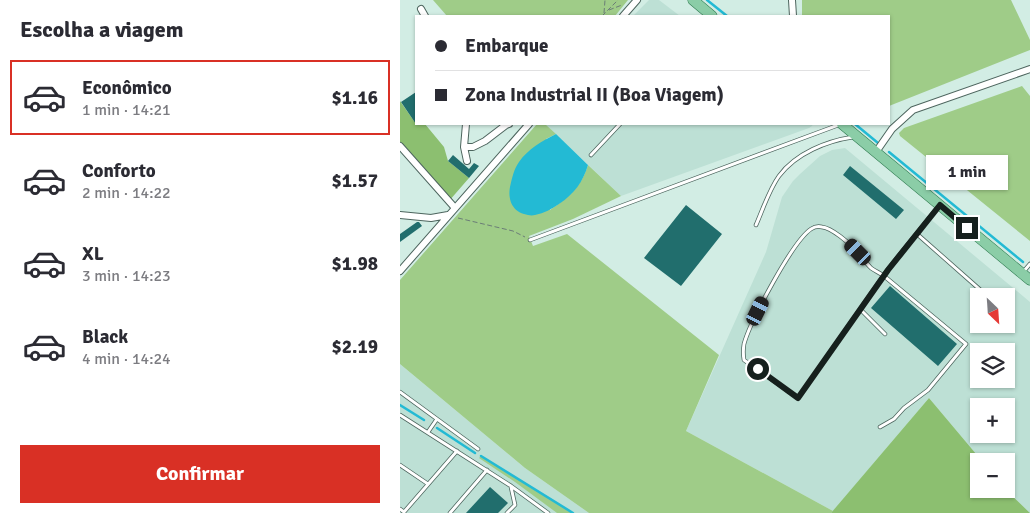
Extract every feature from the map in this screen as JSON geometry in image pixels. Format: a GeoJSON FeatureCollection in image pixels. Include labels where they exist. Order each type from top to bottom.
{"type":"FeatureCollection","features":[{"type":"Feature","properties":{"kind":"main road"},"geometry":{"type":"LineString","coordinates":[[693,0],[711,15]]}},
{"type":"Feature","properties":{"kind":"main road"},"geometry":{"type":"LineString","coordinates":[[843,125],[1026,277]]}},
{"type":"Feature","properties":{"kind":"street"},"geometry":{"type":"LineString","coordinates":[[628,15],[638,0]]}},
{"type":"Feature","properties":{"kind":"street"},"geometry":{"type":"LineString","coordinates":[[792,0],[793,15]]}},
{"type":"Feature","properties":{"kind":"street"},"geometry":{"type":"LineString","coordinates":[[420,9],[424,15]]}},
{"type":"Feature","properties":{"kind":"street"},"geometry":{"type":"LineString","coordinates":[[876,152],[892,129],[912,110],[1030,69]]}},
{"type":"Feature","properties":{"kind":"street"},"geometry":{"type":"LineString","coordinates":[[466,125],[464,147],[467,161]]}},
{"type":"Feature","properties":{"kind":"street"},"geometry":{"type":"LineString","coordinates":[[464,147],[473,147],[505,125]]}},
{"type":"Feature","properties":{"kind":"street"},"geometry":{"type":"LineString","coordinates":[[400,271],[528,125]]}},
{"type":"Feature","properties":{"kind":"street"},"geometry":{"type":"LineString","coordinates":[[400,146],[455,208]]}},
{"type":"Feature","properties":{"kind":"street"},"geometry":{"type":"LineString","coordinates":[[400,215],[431,218],[448,216]]}},
{"type":"Feature","properties":{"kind":"lane"},"geometry":{"type":"LineString","coordinates":[[591,155],[619,125]]}},
{"type":"Feature","properties":{"kind":"lane"},"geometry":{"type":"LineString","coordinates":[[530,240],[839,125]]}},
{"type":"Feature","properties":{"kind":"lane"},"geometry":{"type":"LineString","coordinates":[[756,225],[779,176],[790,164],[821,145],[838,139],[857,136]]}},
{"type":"Feature","properties":{"kind":"lane"},"geometry":{"type":"LineString","coordinates":[[880,427],[894,419],[904,408],[928,390],[966,344],[884,276],[872,269],[850,244],[831,230],[818,226],[812,229],[794,249],[765,296],[745,342],[744,360],[798,398],[884,276],[940,205]]}},
{"type":"Feature","properties":{"kind":"lane"},"geometry":{"type":"LineString","coordinates":[[917,234],[978,288]]}},
{"type":"Feature","properties":{"kind":"lane"},"geometry":{"type":"LineString","coordinates":[[1026,277],[1030,264]]}},
{"type":"Feature","properties":{"kind":"lane"},"geometry":{"type":"LineString","coordinates":[[860,309],[885,334]]}},
{"type":"Feature","properties":{"kind":"lane"},"geometry":{"type":"LineString","coordinates":[[400,392],[478,449]]}},
{"type":"Feature","properties":{"kind":"lane"},"geometry":{"type":"LineString","coordinates":[[400,415],[487,470],[548,513]]}},
{"type":"Feature","properties":{"kind":"lane"},"geometry":{"type":"LineString","coordinates":[[428,432],[437,419]]}},
{"type":"Feature","properties":{"kind":"lane"},"geometry":{"type":"LineString","coordinates":[[400,509],[404,512],[457,451]]}},
{"type":"Feature","properties":{"kind":"lane"},"geometry":{"type":"LineString","coordinates":[[400,466],[428,484]]}},
{"type":"Feature","properties":{"kind":"lane"},"geometry":{"type":"LineString","coordinates":[[450,513],[487,470]]}},
{"type":"Feature","properties":{"kind":"lane"},"geometry":{"type":"LineString","coordinates":[[507,513],[515,505],[511,486]]}},
{"type":"Feature","properties":{"kind":"path"},"geometry":{"type":"LineString","coordinates":[[603,15],[605,0]]}},
{"type":"Feature","properties":{"kind":"path"},"geometry":{"type":"LineString","coordinates":[[604,15],[618,0]]}},
{"type":"Feature","properties":{"kind":"path"},"geometry":{"type":"LineString","coordinates":[[609,10],[627,3]]}},
{"type":"Feature","properties":{"kind":"path"},"geometry":{"type":"LineString","coordinates":[[448,216],[514,231],[530,240]]}},
{"type":"Feature","properties":{"kind":"shaded area"},"geometry":{"type":"Polygon","coordinates":[[[649,0],[659,0],[679,15],[634,15],[649,0]]]}},
{"type":"Feature","properties":{"kind":"shaded area"},"geometry":{"type":"Polygon","coordinates":[[[546,125],[812,125],[809,128],[621,196],[546,125]]]}},
{"type":"Feature","properties":{"kind":"shaded area"},"geometry":{"type":"Polygon","coordinates":[[[845,148],[1013,288],[970,288],[970,333],[1015,333],[1015,290],[1030,302],[1030,513],[1014,498],[1015,453],[975,453],[929,398],[833,511],[686,431],[766,252],[782,197],[793,181],[820,156],[832,150],[845,148]]]}},
{"type":"Feature","properties":{"kind":"shaded area"},"geometry":{"type":"Polygon","coordinates":[[[400,364],[525,468],[589,513],[400,513],[400,364]]]}},
{"type":"Feature","properties":{"kind":"green space"},"geometry":{"type":"Polygon","coordinates":[[[433,0],[628,0],[616,15],[446,15],[433,0]]]}},
{"type":"Feature","properties":{"kind":"green space"},"geometry":{"type":"Polygon","coordinates":[[[802,0],[1011,0],[1030,40],[1030,50],[890,106],[890,15],[802,15],[802,0]]]}},
{"type":"Feature","properties":{"kind":"green space"},"geometry":{"type":"Polygon","coordinates":[[[1022,86],[1030,96],[1030,241],[900,136],[899,133],[904,128],[1022,86]]]}},
{"type":"Feature","properties":{"kind":"green space"},"geometry":{"type":"Polygon","coordinates":[[[400,101],[415,120],[415,125],[426,125],[444,147],[448,161],[469,178],[449,201],[400,146],[400,101]]]}},
{"type":"Feature","properties":{"kind":"green space"},"geometry":{"type":"Polygon","coordinates":[[[536,125],[546,125],[556,134],[546,139],[550,210],[574,191],[588,165],[621,196],[573,219],[529,236],[533,246],[567,234],[719,355],[686,431],[833,511],[831,513],[589,513],[525,468],[400,364],[400,280],[536,125]]]}},
{"type":"Feature","properties":{"kind":"green space"},"geometry":{"type":"Polygon","coordinates":[[[929,398],[975,453],[970,453],[970,498],[1014,498],[1030,513],[831,513],[929,398]]]}},
{"type":"Feature","properties":{"kind":"green space"},"geometry":{"type":"Polygon","coordinates":[[[481,456],[573,513],[557,513],[479,458],[481,456]]]}},
{"type":"Feature","properties":{"kind":"water"},"geometry":{"type":"Polygon","coordinates":[[[556,134],[588,165],[577,187],[569,196],[551,209],[534,215],[527,215],[516,210],[511,203],[509,191],[513,174],[519,162],[531,149],[556,134]]]}},
{"type":"Feature","properties":{"kind":"building"},"geometry":{"type":"Polygon","coordinates":[[[415,93],[415,123],[401,102],[415,93]]]}},
{"type":"Feature","properties":{"kind":"building"},"geometry":{"type":"Polygon","coordinates":[[[453,155],[469,169],[474,163],[479,166],[469,178],[448,161],[453,155]]]}},
{"type":"Feature","properties":{"kind":"building"},"geometry":{"type":"Polygon","coordinates":[[[850,166],[904,210],[896,219],[843,175],[850,166]]]}},
{"type":"Feature","properties":{"kind":"building"},"geometry":{"type":"Polygon","coordinates":[[[686,205],[722,234],[681,286],[644,258],[686,205]]]}},
{"type":"Feature","properties":{"kind":"building"},"geometry":{"type":"Polygon","coordinates":[[[417,222],[422,226],[400,242],[400,234],[417,222]]]}},
{"type":"Feature","properties":{"kind":"building"},"geometry":{"type":"Polygon","coordinates":[[[890,286],[957,344],[938,366],[871,308],[890,286]]]}},
{"type":"Feature","properties":{"kind":"building"},"geometry":{"type":"Polygon","coordinates":[[[490,487],[508,503],[498,513],[466,513],[490,487]]]}},
{"type":"Feature","properties":{"kind":"waterway"},"geometry":{"type":"LineString","coordinates":[[707,0],[726,15]]}},
{"type":"Feature","properties":{"kind":"waterway"},"geometry":{"type":"LineString","coordinates":[[856,125],[878,143]]}},
{"type":"Feature","properties":{"kind":"waterway"},"geometry":{"type":"LineString","coordinates":[[889,152],[1023,262]]}},
{"type":"Feature","properties":{"kind":"waterway"},"geometry":{"type":"LineString","coordinates":[[400,405],[424,420]]}},
{"type":"Feature","properties":{"kind":"waterway"},"geometry":{"type":"LineString","coordinates":[[437,428],[475,453]]}},
{"type":"Feature","properties":{"kind":"waterway"},"geometry":{"type":"LineString","coordinates":[[481,456],[573,513]]}},
{"type":"Feature","properties":{"kind":"route"},"geometry":{"type":"LineString","coordinates":[[758,369],[798,398],[888,270],[940,205],[967,228]]}}]}
